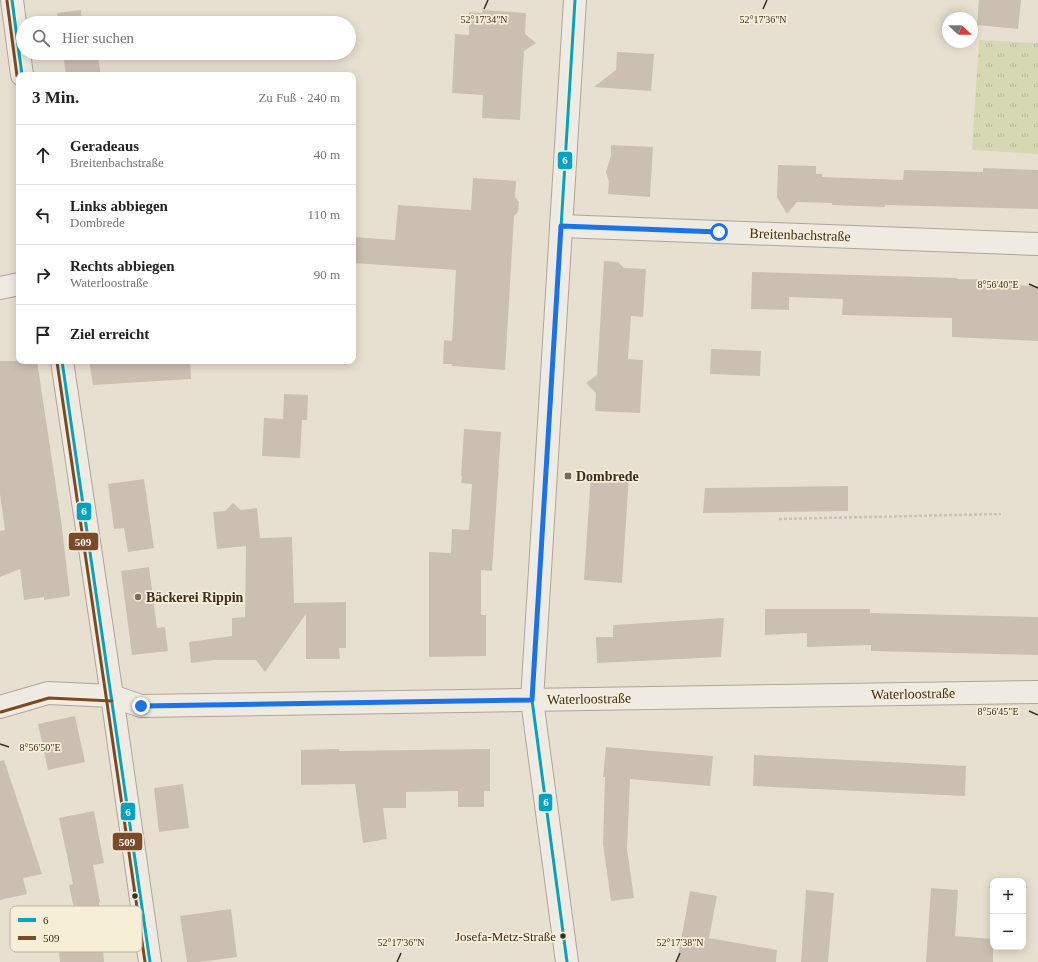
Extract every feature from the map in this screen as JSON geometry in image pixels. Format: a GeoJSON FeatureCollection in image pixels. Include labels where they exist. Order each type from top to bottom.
{"type":"FeatureCollection","features":[{"type":"Feature","properties":{"kind":"street"},"geometry":{"type":"LineString","coordinates":[[12,0],[16,30]]}},
{"type":"Feature","properties":{"kind":"street"},"geometry":{"type":"LineString","coordinates":[[567,962],[532,700],[575,0]]}},
{"type":"Feature","properties":{"kind":"street"},"geometry":{"type":"LineString","coordinates":[[20,60],[22,72]]}},
{"type":"Feature","properties":{"kind":"street","name":"Breitenbachstraße"},"geometry":{"type":"LineString","coordinates":[[561,226],[1038,244]]}},
{"type":"Feature","properties":{"kind":"street"},"geometry":{"type":"LineString","coordinates":[[0,288],[16,285]]}},
{"type":"Feature","properties":{"kind":"street"},"geometry":{"type":"LineString","coordinates":[[62,364],[150,962]]}},
{"type":"Feature","properties":{"kind":"street","name":"Waterloostraße"},"geometry":{"type":"LineString","coordinates":[[0,706],[48,693],[112,696],[141,706],[1038,692]]}},
{"type":"Feature","properties":{"kind":"path"},"geometry":{"type":"LineString","coordinates":[[779,519],[1001,514]]}},
{"type":"Feature","properties":{"kind":"green space"},"geometry":{"type":"Polygon","coordinates":[[[979,40],[1038,43],[1038,154],[972,150],[979,40]]]}},
{"type":"Feature","properties":{"kind":"building"},"geometry":{"type":"Polygon","coordinates":[[[979,0],[1021,0],[1018,29],[978,25],[979,0]]]}},
{"type":"Feature","properties":{"kind":"building"},"geometry":{"type":"Polygon","coordinates":[[[81,10],[81,16],[58,16],[57,13],[81,10]]]}},
{"type":"Feature","properties":{"kind":"building"},"geometry":{"type":"Polygon","coordinates":[[[482,10],[526,13],[525,34],[536,43],[524,51],[520,120],[482,118],[483,95],[452,93],[455,34],[469,35],[469,12],[482,13],[482,10]]]}},
{"type":"Feature","properties":{"kind":"building"},"geometry":{"type":"Polygon","coordinates":[[[617,52],[654,54],[651,91],[594,87],[616,70],[617,52]]]}},
{"type":"Feature","properties":{"kind":"building"},"geometry":{"type":"Polygon","coordinates":[[[64,60],[98,60],[100,72],[66,72],[64,60]]]}},
{"type":"Feature","properties":{"kind":"building"},"geometry":{"type":"Polygon","coordinates":[[[611,145],[653,147],[650,197],[608,194],[609,182],[606,172],[611,156],[611,145]]]}},
{"type":"Feature","properties":{"kind":"building"},"geometry":{"type":"Polygon","coordinates":[[[778,165],[816,166],[816,174],[822,174],[822,177],[903,180],[904,170],[983,172],[983,168],[1038,170],[1038,209],[885,205],[885,207],[797,202],[787,214],[777,197],[778,165]]]}},
{"type":"Feature","properties":{"kind":"building"},"geometry":{"type":"Polygon","coordinates":[[[473,178],[516,181],[515,197],[519,202],[518,212],[514,216],[505,370],[443,364],[444,340],[452,341],[456,270],[356,263],[356,237],[395,240],[398,205],[471,210],[473,178]]]}},
{"type":"Feature","properties":{"kind":"building"},"geometry":{"type":"Polygon","coordinates":[[[604,261],[618,262],[624,268],[646,269],[643,317],[631,316],[628,359],[643,360],[640,413],[595,411],[596,393],[586,383],[597,375],[604,261]]]}},
{"type":"Feature","properties":{"kind":"building"},"geometry":{"type":"Polygon","coordinates":[[[752,272],[1010,280],[1010,285],[1038,286],[1038,341],[952,337],[952,318],[842,315],[843,299],[789,297],[789,310],[751,309],[752,272]]]}},
{"type":"Feature","properties":{"kind":"building"},"geometry":{"type":"Polygon","coordinates":[[[711,349],[761,351],[760,376],[710,374],[711,349]]]}},
{"type":"Feature","properties":{"kind":"building"},"geometry":{"type":"Polygon","coordinates":[[[0,361],[16,361],[16,364],[37,364],[61,520],[70,596],[44,600],[44,597],[24,600],[20,569],[0,577],[0,531],[5,530],[0,494],[0,361]]]}},
{"type":"Feature","properties":{"kind":"building"},"geometry":{"type":"Polygon","coordinates":[[[90,364],[190,364],[191,379],[93,385],[90,364]]]}},
{"type":"Feature","properties":{"kind":"building"},"geometry":{"type":"Polygon","coordinates":[[[284,394],[308,395],[307,420],[302,420],[300,458],[262,456],[264,418],[283,419],[284,394]]]}},
{"type":"Feature","properties":{"kind":"building"},"geometry":{"type":"Polygon","coordinates":[[[464,429],[501,432],[492,571],[481,570],[481,615],[486,615],[486,656],[429,657],[429,552],[451,553],[452,529],[469,530],[472,484],[461,483],[464,429]]]}},
{"type":"Feature","properties":{"kind":"building"},"geometry":{"type":"Polygon","coordinates":[[[591,474],[629,476],[622,583],[584,580],[591,474]]]}},
{"type":"Feature","properties":{"kind":"building"},"geometry":{"type":"Polygon","coordinates":[[[144,479],[154,548],[128,552],[124,528],[114,529],[108,484],[144,479]]]}},
{"type":"Feature","properties":{"kind":"building"},"geometry":{"type":"Polygon","coordinates":[[[848,486],[848,511],[703,513],[705,488],[848,486]]]}},
{"type":"Feature","properties":{"kind":"building"},"geometry":{"type":"Polygon","coordinates":[[[233,503],[241,510],[257,508],[260,538],[292,537],[294,603],[346,602],[346,648],[339,648],[340,659],[306,659],[306,614],[265,672],[256,660],[215,660],[191,663],[189,642],[232,636],[232,618],[245,617],[246,546],[217,549],[213,512],[225,511],[233,503]]]}},
{"type":"Feature","properties":{"kind":"building"},"geometry":{"type":"Polygon","coordinates":[[[149,567],[157,628],[165,627],[168,651],[132,655],[121,571],[149,567]]]}},
{"type":"Feature","properties":{"kind":"building"},"geometry":{"type":"Polygon","coordinates":[[[765,609],[870,609],[870,613],[1038,617],[1038,655],[871,651],[871,645],[807,647],[807,633],[765,635],[765,609]]]}},
{"type":"Feature","properties":{"kind":"building"},"geometry":{"type":"Polygon","coordinates":[[[724,618],[721,657],[597,663],[596,637],[613,637],[613,625],[724,618]]]}},
{"type":"Feature","properties":{"kind":"building"},"geometry":{"type":"Polygon","coordinates":[[[75,716],[85,762],[48,770],[38,724],[75,716]]]}},
{"type":"Feature","properties":{"kind":"building"},"geometry":{"type":"Polygon","coordinates":[[[606,747],[713,756],[710,786],[630,779],[627,849],[634,898],[611,901],[603,844],[605,777],[603,777],[606,747]]]}},
{"type":"Feature","properties":{"kind":"building"},"geometry":{"type":"Polygon","coordinates":[[[339,749],[339,751],[490,749],[490,791],[484,791],[484,807],[458,807],[458,791],[406,792],[406,808],[383,808],[387,839],[363,843],[355,784],[301,785],[301,750],[339,749]]]}},
{"type":"Feature","properties":{"kind":"building"},"geometry":{"type":"Polygon","coordinates":[[[754,755],[966,766],[965,796],[753,786],[754,755]]]}},
{"type":"Feature","properties":{"kind":"building"},"geometry":{"type":"Polygon","coordinates":[[[4,760],[42,874],[23,878],[27,894],[0,900],[0,761],[4,760]]]}},
{"type":"Feature","properties":{"kind":"building"},"geometry":{"type":"Polygon","coordinates":[[[183,784],[189,828],[159,832],[154,788],[183,784]]]}},
{"type":"Feature","properties":{"kind":"building"},"geometry":{"type":"Polygon","coordinates":[[[94,811],[104,863],[93,865],[100,902],[99,906],[74,906],[69,885],[73,884],[59,818],[94,811]]]}},
{"type":"Feature","properties":{"kind":"building"},"geometry":{"type":"Polygon","coordinates":[[[931,888],[958,890],[955,936],[990,939],[990,950],[993,950],[993,962],[926,962],[931,888]]]}},
{"type":"Feature","properties":{"kind":"building"},"geometry":{"type":"Polygon","coordinates":[[[806,890],[834,893],[828,962],[801,962],[806,890]]]}},
{"type":"Feature","properties":{"kind":"building"},"geometry":{"type":"Polygon","coordinates":[[[690,891],[717,896],[709,938],[777,950],[776,962],[677,962],[690,891]]]}},
{"type":"Feature","properties":{"kind":"building"},"geometry":{"type":"Polygon","coordinates":[[[231,909],[237,957],[200,962],[187,962],[180,916],[231,909]]]}},
{"type":"Feature","properties":{"kind":"building"},"geometry":{"type":"Polygon","coordinates":[[[59,952],[103,952],[104,962],[60,962],[59,952]]]}},
{"type":"Feature","properties":{"kind":"transit line","name":"6"},"geometry":{"type":"LineString","coordinates":[[12,0],[16,30]]}},
{"type":"Feature","properties":{"kind":"transit line","name":"6"},"geometry":{"type":"LineString","coordinates":[[567,962],[532,700],[575,0]]}},
{"type":"Feature","properties":{"kind":"transit line","name":"509"},"geometry":{"type":"LineString","coordinates":[[7,1],[16,72]]}},
{"type":"Feature","properties":{"kind":"transit line","name":"6"},"geometry":{"type":"LineString","coordinates":[[20,60],[22,72]]}},
{"type":"Feature","properties":{"kind":"transit line","name":"509"},"geometry":{"type":"LineString","coordinates":[[57,364],[137,906]]}},
{"type":"Feature","properties":{"kind":"transit line","name":"6"},"geometry":{"type":"LineString","coordinates":[[62,364],[142,906]]}},
{"type":"Feature","properties":{"kind":"transit line","name":"509"},"geometry":{"type":"LineString","coordinates":[[1,712],[49,698],[112,701]]}},
{"type":"Feature","properties":{"kind":"transit line","name":"6"},"geometry":{"type":"LineString","coordinates":[[142,907],[150,962]]}},
{"type":"Feature","properties":{"kind":"transit line","name":"509"},"geometry":{"type":"LineString","coordinates":[[142,942],[145,962]]}},
{"type":"Feature","properties":{"kind":"place","name":"Dombrede"},"geometry":{"type":"Point","coordinates":[568,476]}},
{"type":"Feature","properties":{"kind":"place","name":"Bäckerei Rippin"},"geometry":{"type":"Point","coordinates":[138,597]}},
{"type":"Feature","properties":{"kind":"place","name":"Josefa-Metz-Straße"},"geometry":{"type":"Point","coordinates":[563,936]}},
{"type":"Feature","properties":{"kind":"route"},"geometry":{"type":"LineString","coordinates":[[141,706],[532,700],[561,226],[719,232]]}}]}
